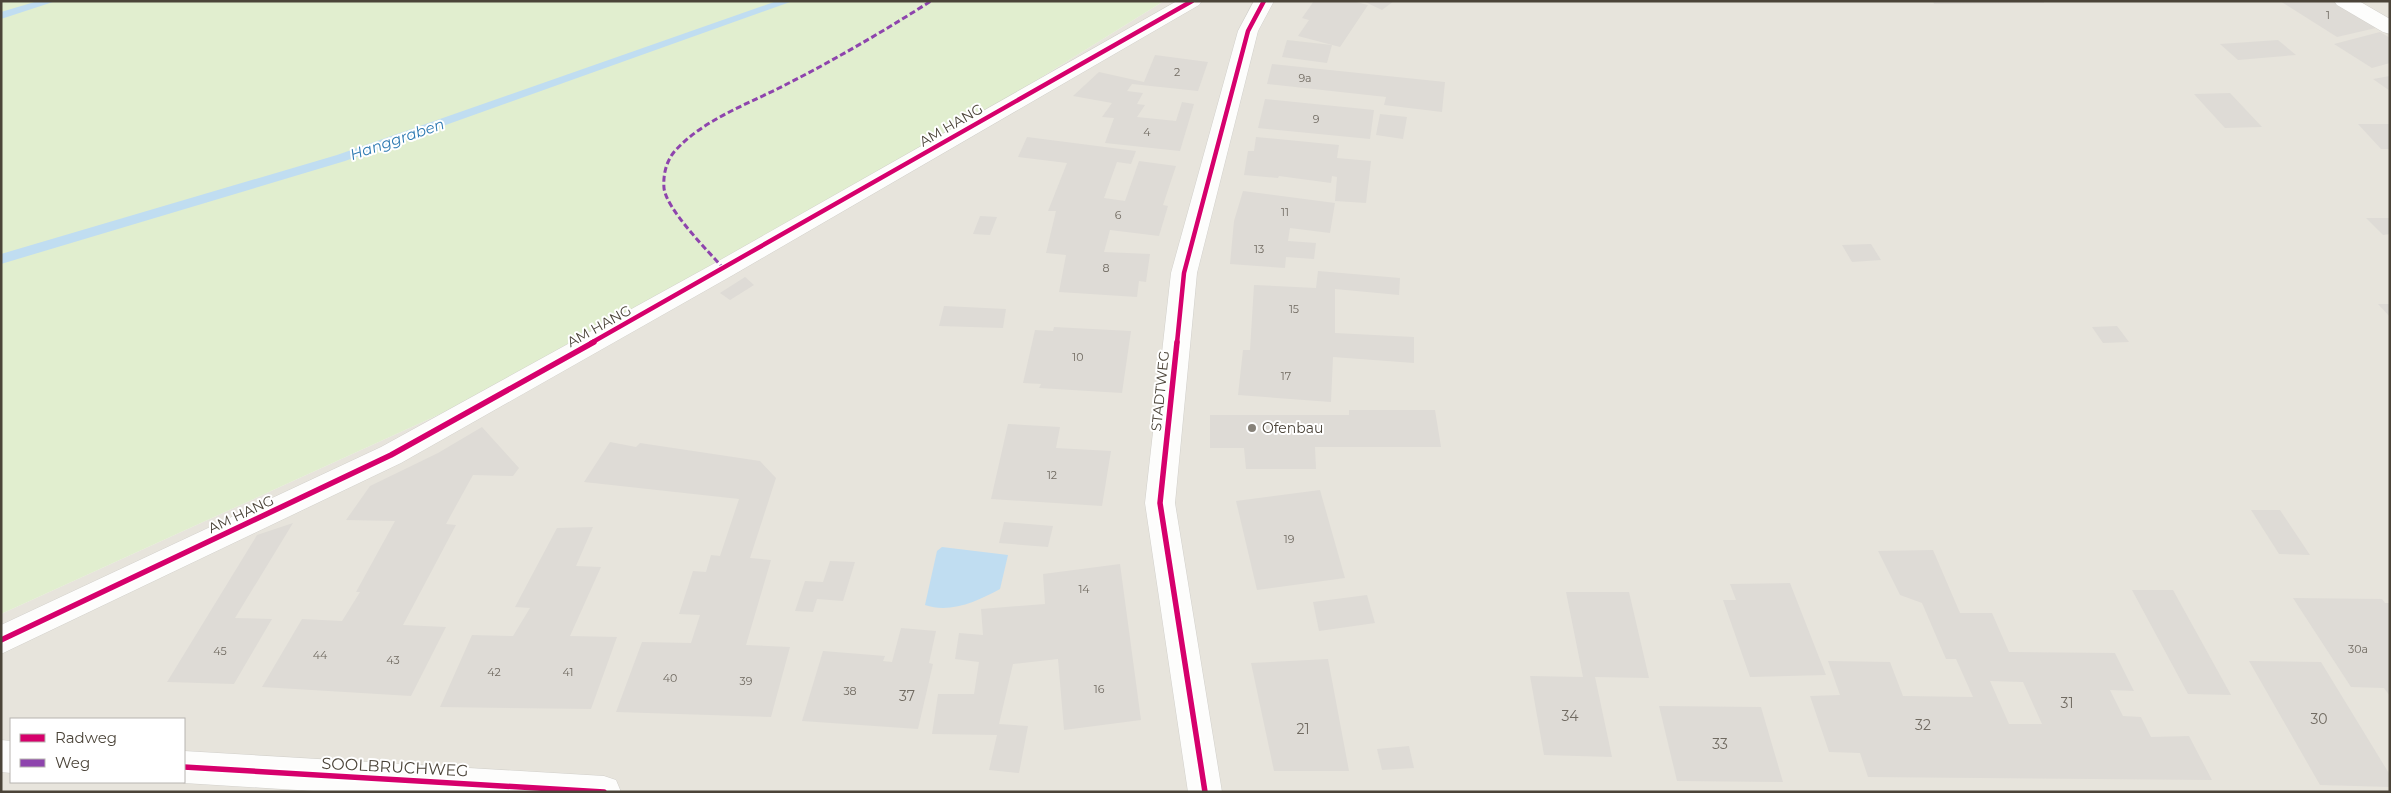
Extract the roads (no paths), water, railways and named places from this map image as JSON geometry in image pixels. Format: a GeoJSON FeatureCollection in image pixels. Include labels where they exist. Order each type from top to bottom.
{"type":"FeatureCollection","features":[{"type":"Feature","properties":{"kind":"street","name":"AM HANG"},"geometry":{"type":"LineString","coordinates":[[1,640],[391,455],[732,264],[1192,1]]}},
{"type":"Feature","properties":{"kind":"street","name":"STADTWEG"},"geometry":{"type":"LineString","coordinates":[[1205,792],[1160,503],[1184,273],[1248,31],[1264,1]]}},
{"type":"Feature","properties":{"kind":"street"},"geometry":{"type":"LineString","coordinates":[[2344,1],[2390,28]]}},
{"type":"Feature","properties":{"kind":"street","name":"SOOLBRUCHWEG"},"geometry":{"type":"LineString","coordinates":[[185,767],[604,792]]}},
{"type":"Feature","properties":{"kind":"water"},"geometry":{"type":"Polygon","coordinates":[[[942,547],[1008,555],[1000,589],[964,605],[944,608],[925,605],[937,551],[942,547]]]}},
{"type":"Feature","properties":{"kind":"waterway"},"geometry":{"type":"LineString","coordinates":[[1,16],[51,1]]}},
{"type":"Feature","properties":{"kind":"waterway","name":"Hanggraben"},"geometry":{"type":"LineString","coordinates":[[1,259],[341,158],[788,1]]}},
{"type":"Feature","properties":{"kind":"place","name":"Ofenbau"},"geometry":{"type":"Point","coordinates":[1252,428]}}]}
